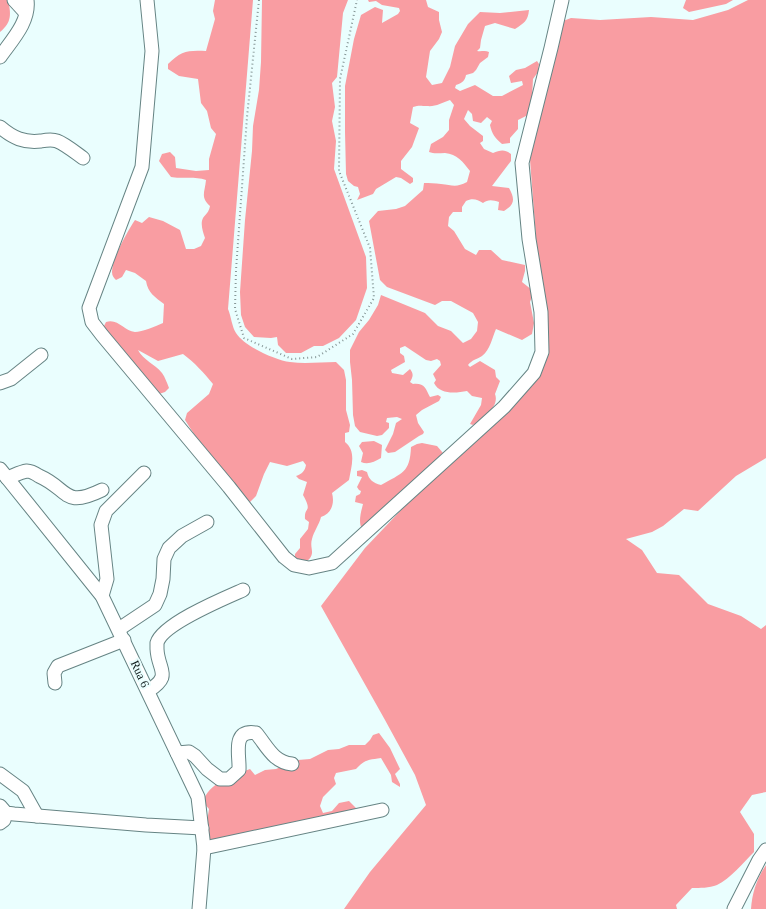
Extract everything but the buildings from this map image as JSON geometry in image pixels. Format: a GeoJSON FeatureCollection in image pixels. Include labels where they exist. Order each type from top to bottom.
{"type":"FeatureCollection","features":[{"type":"Feature","properties":{"kind":"street"},"geometry":{"type":"LineString","coordinates":[[0,57],[22,26],[26,6],[14,0]]}},
{"type":"Feature","properties":{"kind":"street"},"geometry":{"type":"LineString","coordinates":[[147,0],[152,51],[142,167],[90,308],[92,322],[229,487],[284,557],[294,565],[308,568],[332,563],[504,407],[534,373],[542,352],[541,312],[529,239],[522,163],[552,48],[562,0]]}},
{"type":"Feature","properties":{"kind":"street"},"geometry":{"type":"LineString","coordinates":[[0,128],[22,141],[57,141],[84,158]]}},
{"type":"Feature","properties":{"kind":"street"},"geometry":{"type":"LineString","coordinates":[[0,383],[11,379],[41,355]]}},
{"type":"Feature","properties":{"kind":"street"},"geometry":{"type":"LineString","coordinates":[[3,474],[29,471],[47,479],[68,497],[74,498],[79,498],[102,490]]}},
{"type":"Feature","properties":{"kind":"street"},"geometry":{"type":"LineString","coordinates":[[102,596],[107,579],[101,525],[106,511],[144,473]]}},
{"type":"Feature","properties":{"kind":"street","name":"Rua 6"},"geometry":{"type":"LineString","coordinates":[[3,474],[102,596],[122,635],[198,797],[204,848],[198,908]]}},
{"type":"Feature","properties":{"kind":"street"},"geometry":{"type":"LineString","coordinates":[[55,684],[54,673],[58,666],[122,635],[155,605],[160,594],[163,580],[164,559],[169,548],[182,536],[208,522]]}},
{"type":"Feature","properties":{"kind":"street"},"geometry":{"type":"LineString","coordinates":[[148,691],[158,685],[162,678],[157,642],[164,632],[191,614],[243,590]]}},
{"type":"Feature","properties":{"kind":"street"},"geometry":{"type":"LineString","coordinates":[[177,753],[189,752],[195,756],[207,769],[220,778],[229,779],[239,770],[238,746],[240,737],[243,733],[249,732],[256,733],[274,756],[283,763],[292,764]]}},
{"type":"Feature","properties":{"kind":"street"},"geometry":{"type":"LineString","coordinates":[[0,774],[23,791],[37,816]]}},
{"type":"Feature","properties":{"kind":"street"},"geometry":{"type":"LineString","coordinates":[[204,848],[382,810]]}},
{"type":"Feature","properties":{"kind":"street"},"geometry":{"type":"LineString","coordinates":[[2,814],[202,828]]}},
{"type":"Feature","properties":{"kind":"street"},"geometry":{"type":"LineString","coordinates":[[734,909],[759,860],[766,850]]}},
{"type":"Feature","properties":{"kind":"path"},"geometry":{"type":"LineString","coordinates":[[259,0],[247,117],[236,270],[235,309],[244,338],[292,359],[317,357],[353,334],[374,298],[370,248],[339,170],[340,79],[357,0]]}},
{"type":"Feature","properties":{"kind":"shaded area"},"geometry":{"type":"Polygon","coordinates":[[[0,0],[8,0],[10,18],[7,25],[0,32],[0,0]]]}},
{"type":"Feature","properties":{"kind":"shaded area"},"geometry":{"type":"Polygon","coordinates":[[[215,0],[253,0],[228,309],[233,328],[240,338],[246,343],[260,352],[284,361],[296,363],[336,362],[344,370],[346,380],[346,410],[350,425],[349,432],[345,433],[345,442],[349,446],[352,455],[349,480],[332,493],[333,501],[330,511],[321,517],[311,542],[311,556],[306,562],[295,558],[295,554],[300,548],[300,539],[308,529],[309,522],[305,519],[308,507],[303,495],[307,482],[296,476],[302,473],[305,469],[306,465],[303,461],[287,466],[270,462],[256,496],[250,502],[241,495],[203,448],[185,420],[187,413],[209,394],[213,384],[210,380],[183,354],[158,361],[138,350],[143,357],[162,373],[165,378],[169,388],[165,392],[159,394],[103,328],[106,322],[110,321],[118,323],[131,331],[138,332],[163,323],[164,304],[150,292],[146,281],[135,273],[126,270],[122,277],[116,280],[112,275],[114,260],[124,238],[135,220],[142,223],[149,217],[163,221],[180,230],[186,249],[194,249],[201,246],[205,238],[202,228],[202,220],[210,206],[204,197],[206,180],[198,178],[171,177],[159,161],[162,154],[170,152],[175,157],[176,168],[196,171],[209,170],[209,159],[216,134],[211,128],[207,111],[201,103],[198,79],[179,76],[168,69],[168,64],[177,56],[185,52],[206,51],[215,19],[213,11],[215,0]]]}},
{"type":"Feature","properties":{"kind":"shaded area"},"geometry":{"type":"Polygon","coordinates":[[[262,0],[348,0],[343,13],[337,77],[332,83],[335,107],[332,121],[336,141],[334,169],[366,257],[367,288],[356,320],[339,338],[323,346],[314,346],[301,353],[286,353],[278,345],[277,337],[254,337],[245,327],[241,315],[240,292],[245,220],[253,126],[259,90],[261,62],[262,0]]]}},
{"type":"Feature","properties":{"kind":"shaded area"},"geometry":{"type":"Polygon","coordinates":[[[368,0],[426,0],[428,7],[439,12],[442,32],[439,39],[430,51],[426,77],[432,85],[442,83],[450,67],[455,46],[468,24],[480,12],[500,13],[529,10],[528,17],[515,29],[495,23],[485,26],[480,48],[477,51],[489,52],[488,57],[480,63],[473,73],[466,75],[462,83],[456,85],[455,88],[460,91],[475,85],[493,96],[502,96],[523,85],[522,81],[511,83],[509,76],[516,70],[525,68],[537,61],[539,64],[538,72],[533,79],[532,98],[528,115],[518,120],[518,129],[510,138],[510,143],[502,144],[497,140],[490,125],[492,121],[487,117],[481,123],[473,121],[472,114],[468,110],[464,119],[470,126],[483,136],[483,141],[480,143],[484,149],[493,153],[502,150],[511,154],[511,161],[492,186],[509,188],[513,198],[512,204],[504,211],[498,210],[499,202],[497,201],[489,200],[483,203],[470,199],[466,201],[462,207],[462,212],[453,212],[449,217],[448,226],[454,231],[465,249],[476,255],[479,250],[491,250],[502,260],[525,265],[522,282],[532,290],[533,294],[530,302],[534,323],[532,334],[522,340],[496,329],[485,353],[468,365],[470,367],[480,361],[495,370],[496,377],[500,381],[495,394],[496,399],[493,408],[473,425],[470,424],[481,405],[482,398],[472,396],[467,391],[453,393],[440,390],[434,383],[436,380],[433,374],[441,365],[440,361],[437,359],[431,361],[426,360],[405,346],[400,348],[400,353],[404,356],[405,362],[391,370],[392,373],[403,375],[410,369],[413,376],[410,382],[413,384],[422,385],[430,397],[438,395],[441,397],[439,401],[416,415],[418,423],[424,432],[423,434],[395,452],[388,453],[385,450],[393,434],[396,423],[402,419],[397,417],[387,418],[386,422],[389,423],[389,428],[382,435],[377,436],[360,432],[355,426],[353,415],[350,362],[350,350],[359,332],[369,320],[378,305],[381,295],[425,313],[438,326],[451,331],[463,343],[471,339],[477,331],[478,322],[473,313],[451,301],[442,301],[435,305],[387,287],[380,280],[369,221],[378,211],[396,209],[405,206],[423,190],[424,183],[437,183],[454,186],[460,185],[467,182],[470,171],[453,155],[429,152],[431,144],[443,137],[449,130],[449,120],[454,105],[450,100],[433,106],[415,106],[413,107],[410,123],[419,128],[412,147],[401,161],[401,169],[413,178],[413,182],[410,184],[401,178],[396,177],[376,189],[373,194],[357,200],[360,194],[358,187],[354,186],[348,181],[346,174],[345,132],[345,86],[354,39],[361,15],[375,7],[383,10],[382,23],[398,14],[400,11],[399,8],[382,5],[376,1],[369,2],[368,0]]]}},
{"type":"Feature","properties":{"kind":"shaded area"},"geometry":{"type":"Polygon","coordinates":[[[686,0],[733,0],[726,4],[689,12],[683,8],[686,0]]]}},
{"type":"Feature","properties":{"kind":"shaded area"},"geometry":{"type":"Polygon","coordinates":[[[748,0],[766,0],[766,458],[736,476],[698,511],[684,509],[663,526],[652,532],[626,539],[642,550],[657,573],[679,575],[708,604],[741,616],[761,629],[766,625],[766,792],[752,795],[740,812],[754,834],[754,852],[727,879],[717,885],[711,887],[692,888],[676,905],[677,909],[344,909],[370,872],[426,805],[415,775],[321,606],[365,548],[404,507],[493,426],[532,386],[547,353],[530,160],[563,21],[571,18],[600,20],[651,17],[693,20],[728,10],[748,0]]]}},
{"type":"Feature","properties":{"kind":"shaded area"},"geometry":{"type":"Polygon","coordinates":[[[374,441],[382,445],[381,458],[371,463],[361,462],[363,453],[359,446],[362,442],[374,441]]]}},
{"type":"Feature","properties":{"kind":"shaded area"},"geometry":{"type":"Polygon","coordinates":[[[422,443],[437,446],[443,453],[440,461],[362,529],[360,520],[363,504],[355,502],[356,496],[360,494],[361,491],[357,487],[362,477],[357,476],[357,471],[362,470],[367,472],[372,481],[381,485],[404,471],[409,462],[411,447],[422,443]]]}},
{"type":"Feature","properties":{"kind":"shaded area"},"geometry":{"type":"Polygon","coordinates":[[[379,733],[390,748],[400,769],[395,774],[400,787],[392,782],[391,775],[381,758],[367,760],[356,769],[336,773],[334,778],[336,784],[323,797],[320,806],[323,813],[332,811],[339,803],[349,801],[356,808],[351,812],[208,842],[206,828],[209,809],[203,802],[210,790],[222,781],[250,769],[255,775],[265,770],[276,769],[298,760],[310,759],[328,750],[339,749],[349,745],[365,745],[373,735],[379,733]]]}},
{"type":"Feature","properties":{"kind":"shaded area"},"geometry":{"type":"Polygon","coordinates":[[[766,865],[766,909],[751,909],[752,897],[760,875],[766,865]]]}}]}
